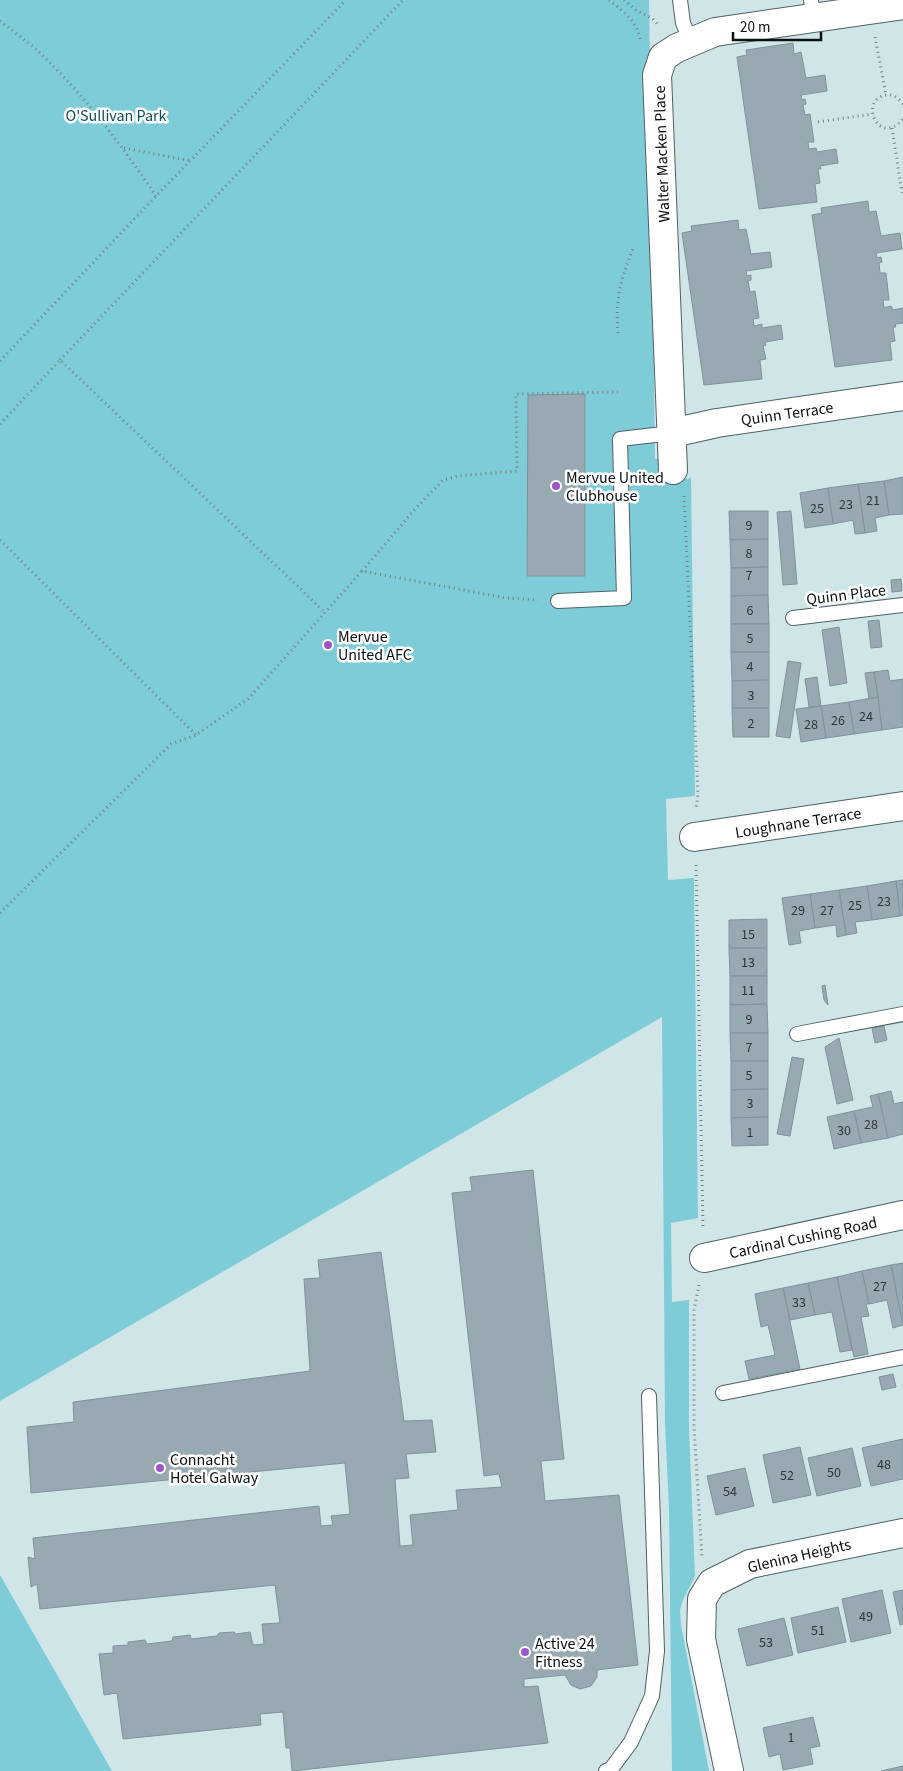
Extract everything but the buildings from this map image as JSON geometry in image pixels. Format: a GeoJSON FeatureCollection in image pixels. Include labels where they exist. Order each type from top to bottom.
{"type":"FeatureCollection","features":[{"type":"Feature","properties":{"kind":"street","name":"Walter Macken Place"},"geometry":{"type":"LineString","coordinates":[[674,470],[657,75],[663,57],[684,45],[715,32],[812,9],[870,10],[903,5]]}},
{"type":"Feature","properties":{"kind":"street","name":"Quinn Terrace"},"geometry":{"type":"LineString","coordinates":[[672,433],[717,423],[903,396]]}},
{"type":"Feature","properties":{"kind":"street","name":"Loughnane Terrace"},"geometry":{"type":"LineString","coordinates":[[694,837],[903,806]]}},
{"type":"Feature","properties":{"kind":"street","name":"Cardinal Cushing Road"},"geometry":{"type":"LineString","coordinates":[[704,1258],[903,1215]]}},
{"type":"Feature","properties":{"kind":"street","name":"Glenina Heights"},"geometry":{"type":"LineString","coordinates":[[712,1583],[750,1564],[903,1533]]}},
{"type":"Feature","properties":{"kind":"street"},"geometry":{"type":"LineString","coordinates":[[712,1583],[702,1599],[700,1639],[729,1771]]}},
{"type":"Feature","properties":{"kind":"lane"},"geometry":{"type":"LineString","coordinates":[[680,0],[684,23],[684,45]]}},
{"type":"Feature","properties":{"kind":"lane"},"geometry":{"type":"LineString","coordinates":[[558,601],[624,598],[620,439],[672,433]]}},
{"type":"Feature","properties":{"kind":"lane","name":"Quinn Place"},"geometry":{"type":"LineString","coordinates":[[794,618],[903,604]]}},
{"type":"Feature","properties":{"kind":"lane"},"geometry":{"type":"LineString","coordinates":[[797,1034],[903,1014]]}},
{"type":"Feature","properties":{"kind":"lane"},"geometry":{"type":"LineString","coordinates":[[723,1393],[903,1358]]}},
{"type":"Feature","properties":{"kind":"lane"},"geometry":{"type":"LineString","coordinates":[[606,1771],[611,1768],[632,1742],[652,1696],[657,1651],[649,1396]]}},
{"type":"Feature","properties":{"kind":"path"},"geometry":{"type":"LineString","coordinates":[[0,361],[156,196],[346,0]]}},
{"type":"Feature","properties":{"kind":"path"},"geometry":{"type":"LineString","coordinates":[[0,424],[403,0]]}},
{"type":"Feature","properties":{"kind":"path"},"geometry":{"type":"LineString","coordinates":[[624,0],[638,12],[652,18],[663,34],[684,45]]}},
{"type":"Feature","properties":{"kind":"path"},"geometry":{"type":"LineString","coordinates":[[870,10],[886,96]]}},
{"type":"Feature","properties":{"kind":"path"},"geometry":{"type":"LineString","coordinates":[[0,21],[41,54],[85,101],[123,148],[156,196]]}},
{"type":"Feature","properties":{"kind":"path"},"geometry":{"type":"LineString","coordinates":[[903,104],[897,97],[886,96],[875,102],[872,109],[872,114],[877,123],[884,127],[892,128],[903,119]]}},
{"type":"Feature","properties":{"kind":"path"},"geometry":{"type":"LineString","coordinates":[[818,122],[872,114]]}},
{"type":"Feature","properties":{"kind":"path"},"geometry":{"type":"LineString","coordinates":[[892,128],[902,193]]}},
{"type":"Feature","properties":{"kind":"path"},"geometry":{"type":"LineString","coordinates":[[123,148],[192,161]]}},
{"type":"Feature","properties":{"kind":"path"},"geometry":{"type":"LineString","coordinates":[[60,360],[310,596],[325,614]]}},
{"type":"Feature","properties":{"kind":"path"},"geometry":{"type":"LineString","coordinates":[[0,913],[171,744],[196,735],[248,699],[325,614],[416,508],[443,480],[458,476],[518,471],[516,394],[618,392]]}},
{"type":"Feature","properties":{"kind":"path"},"geometry":{"type":"LineString","coordinates":[[674,470],[684,487],[697,785],[694,837],[697,872],[704,1258],[694,1310],[694,1426],[702,1558],[712,1583]]}},
{"type":"Feature","properties":{"kind":"path"},"geometry":{"type":"LineString","coordinates":[[0,540],[196,735]]}},
{"type":"Feature","properties":{"kind":"path"},"geometry":{"type":"LineString","coordinates":[[362,571],[506,598],[558,601]]}},
{"type":"Feature","properties":{"kind":"green space","name":"Mervue United AFC"},"geometry":{"type":"Polygon","coordinates":[[[0,0],[649,0],[655,459],[663,458],[663,483],[691,478],[695,796],[666,799],[668,880],[694,878],[698,1218],[671,1223],[672,1302],[689,1300],[689,1428],[695,1576],[680,1610],[681,1625],[709,1771],[672,1771],[669,1509],[665,1423],[662,1017],[0,1401],[0,0]]]}},
{"type":"Feature","properties":{"kind":"green space"},"geometry":{"type":"Polygon","coordinates":[[[0,1575],[112,1771],[0,1771],[0,1575]]]}},
{"type":"Feature","properties":{"kind":"place","name":"Mervue United Clubhouse"},"geometry":{"type":"Point","coordinates":[556,486]}},
{"type":"Feature","properties":{"kind":"place","name":"Mervue United AFC"},"geometry":{"type":"Point","coordinates":[328,645]}},
{"type":"Feature","properties":{"kind":"place","name":"Connacht Hotel Galway"},"geometry":{"type":"Point","coordinates":[160,1468]}},
{"type":"Feature","properties":{"kind":"place","name":"Active 24 Fitness"},"geometry":{"type":"Point","coordinates":[525,1652]}},
{"type":"Feature","properties":{"kind":"park label","name":"O'Sullivan Park"},"geometry":{"type":"Point","coordinates":[116,115]}}]}
